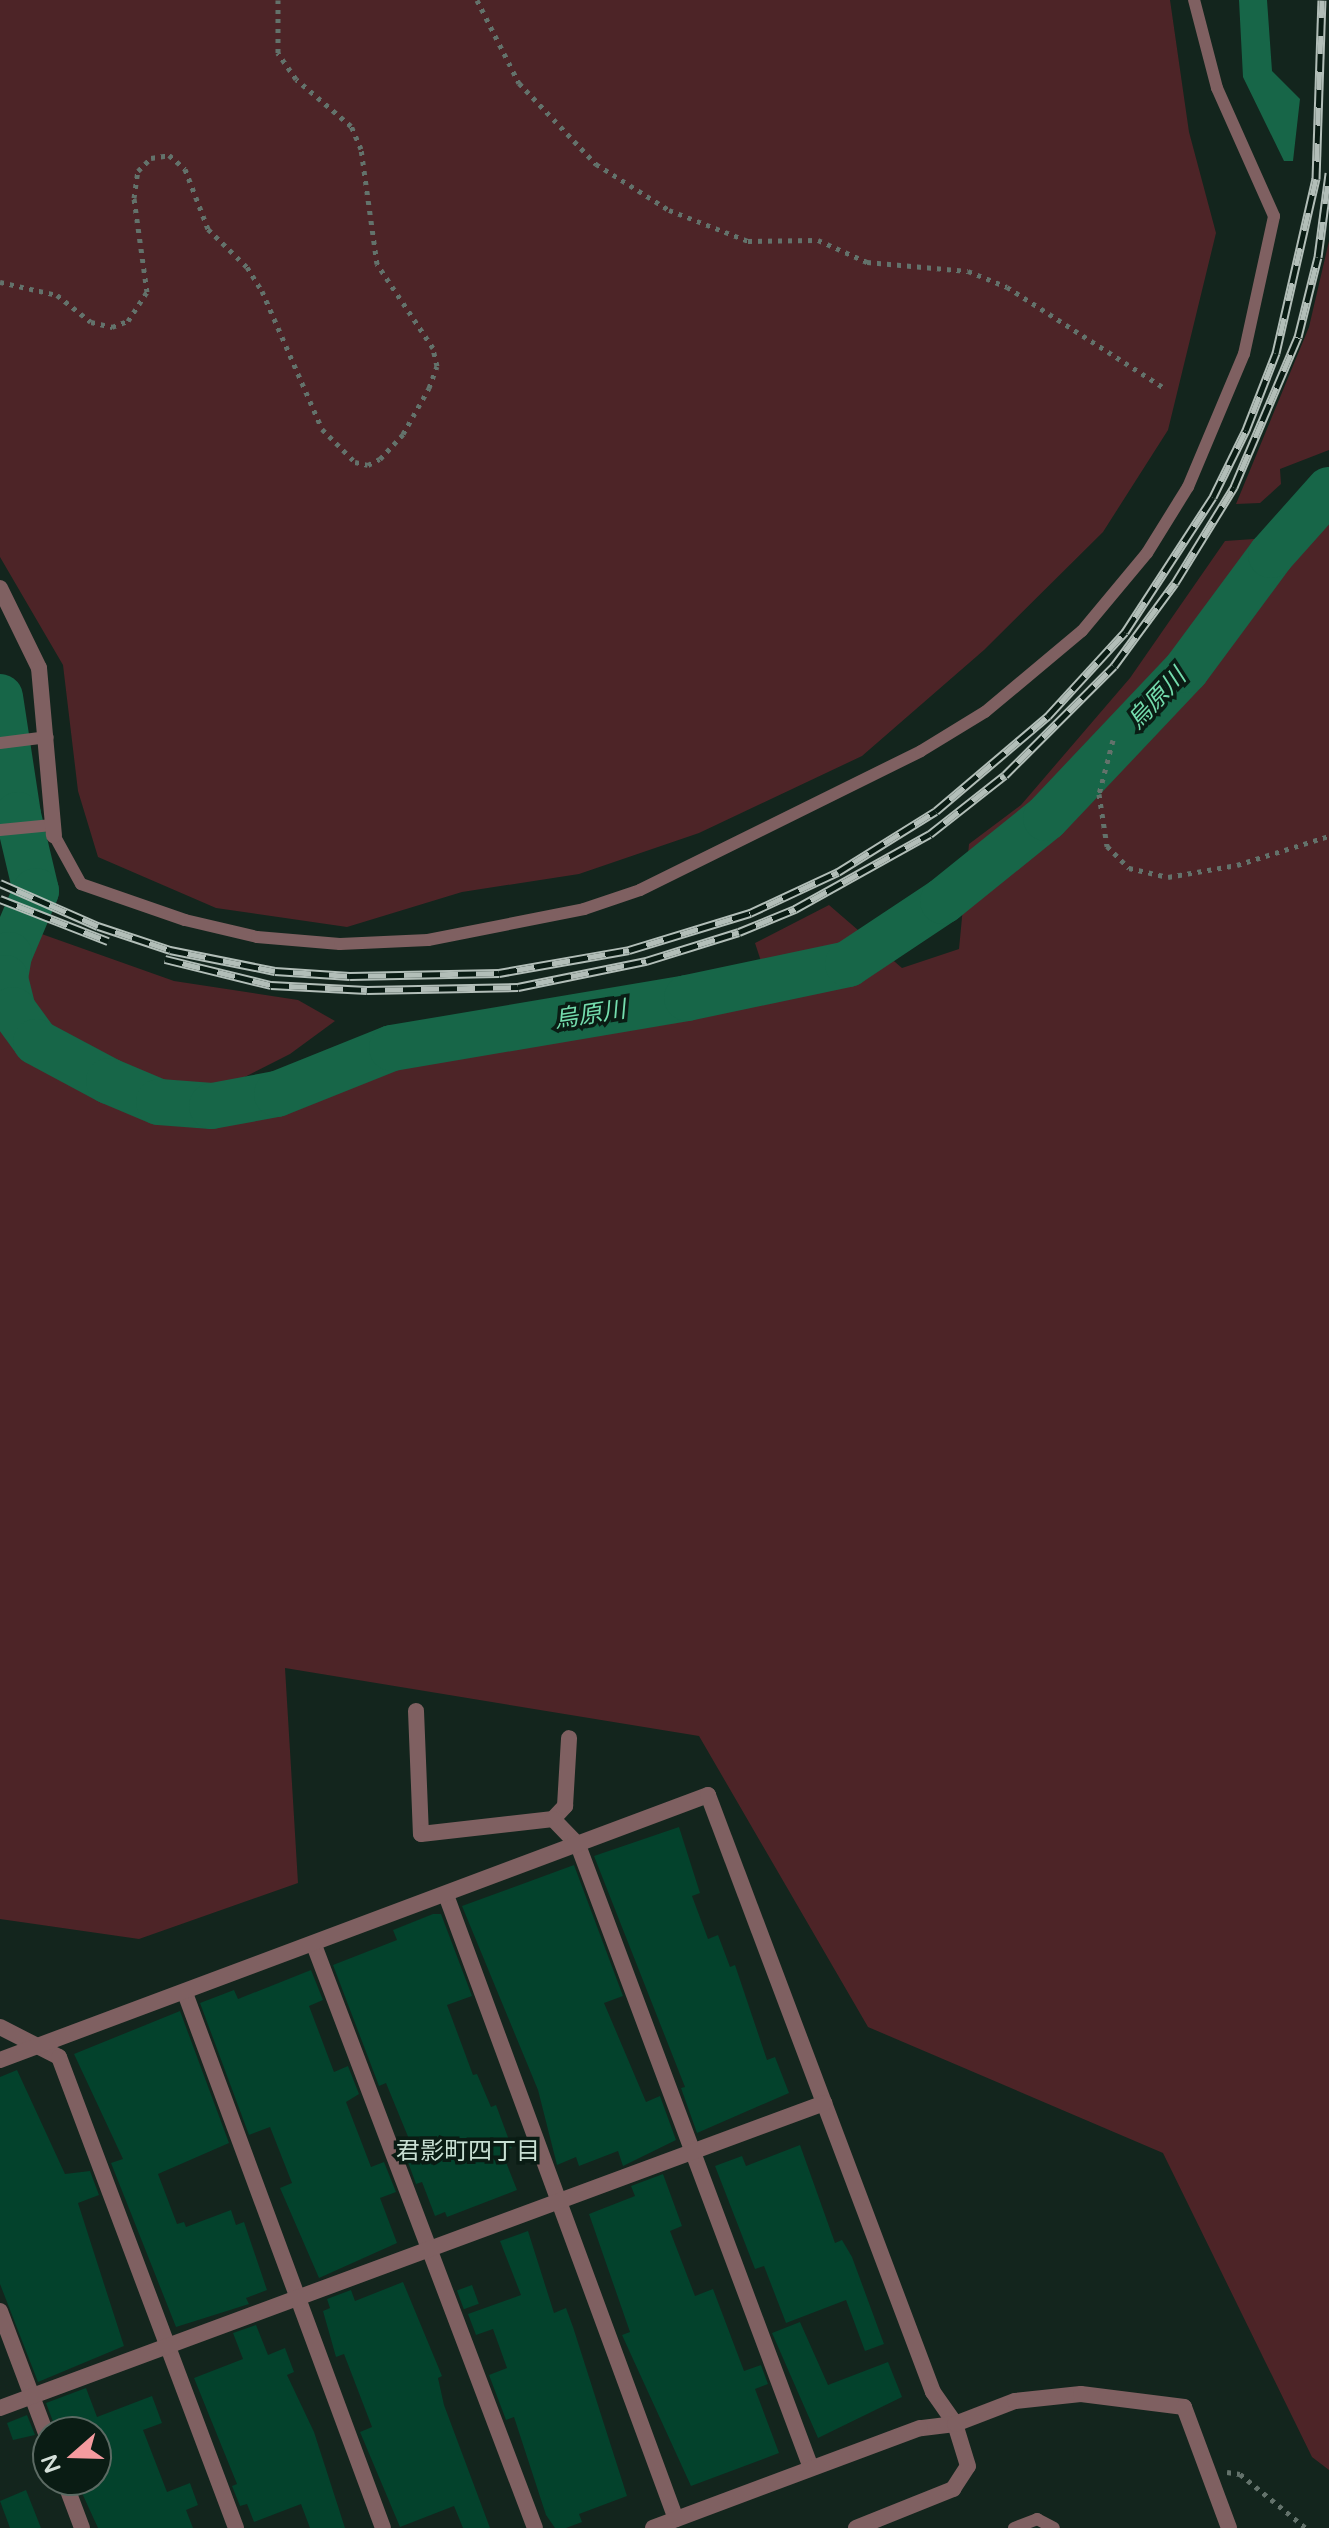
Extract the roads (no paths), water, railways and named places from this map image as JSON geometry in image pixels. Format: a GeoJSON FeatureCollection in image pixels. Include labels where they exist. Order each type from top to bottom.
{"type":"FeatureCollection","features":[{"type":"Feature","properties":{"kind":"street"},"geometry":{"type":"LineString","coordinates":[[0,588],[39,668],[49,828]]}},
{"type":"Feature","properties":{"kind":"street"},"geometry":{"type":"LineString","coordinates":[[416,1711],[421,1834],[553,1819],[565,1806],[569,1738]]}},
{"type":"Feature","properties":{"kind":"street"},"geometry":{"type":"LineString","coordinates":[[0,2060],[708,1795],[933,2392],[955,2424],[968,2466],[953,2489],[856,2528]]}},
{"type":"Feature","properties":{"kind":"street"},"geometry":{"type":"LineString","coordinates":[[553,1819],[578,1845],[811,2468]]}},
{"type":"Feature","properties":{"kind":"street"},"geometry":{"type":"LineString","coordinates":[[446,1895],[562,2202],[676,2519]]}},
{"type":"Feature","properties":{"kind":"street"},"geometry":{"type":"LineString","coordinates":[[314,1945],[535,2528]]}},
{"type":"Feature","properties":{"kind":"street"},"geometry":{"type":"LineString","coordinates":[[185,1993],[383,2528]]}},
{"type":"Feature","properties":{"kind":"street"},"geometry":{"type":"LineString","coordinates":[[0,2027],[59,2057],[236,2528]]}},
{"type":"Feature","properties":{"kind":"street"},"geometry":{"type":"LineString","coordinates":[[0,2408],[297,2302],[824,2103]]}},
{"type":"Feature","properties":{"kind":"street"},"geometry":{"type":"LineString","coordinates":[[0,2311],[39,2416]]}},
{"type":"Feature","properties":{"kind":"street"},"geometry":{"type":"LineString","coordinates":[[653,2528],[920,2428],[955,2424],[1015,2401],[1081,2394],[1156,2400],[1184,2407],[1210,2470],[1229,2528]]}},
{"type":"Feature","properties":{"kind":"street"},"geometry":{"type":"LineString","coordinates":[[70,2496],[82,2528]]}},
{"type":"Feature","properties":{"kind":"lane"},"geometry":{"type":"LineString","coordinates":[[0,830],[49,828],[81,884],[185,920],[257,937],[340,944],[428,940],[555,916],[640,890],[921,751],[985,712],[1082,631],[1147,553],[1188,487],[1244,354],[1274,216],[1217,88],[1194,0]]}},
{"type":"Feature","properties":{"kind":"lane"},"geometry":{"type":"LineString","coordinates":[[0,743],[43,737]]}},
{"type":"Feature","properties":{"kind":"lane"},"geometry":{"type":"LineString","coordinates":[[1014,2528],[1037,2519],[1054,2528]]}},
{"type":"Feature","properties":{"kind":"waterway","name":"烏原川"},"geometry":{"type":"LineString","coordinates":[[0,697],[18,815],[36,891],[9,955],[5,978],[13,1010],[36,1042],[109,1081],[159,1102],[212,1106],[277,1094],[392,1048],[687,998],[848,964],[943,901],[1046,818],[1186,670],[1271,555],[1329,490]]}},
{"type":"Feature","properties":{"kind":"railway"},"geometry":{"type":"LineString","coordinates":[[0,883],[98,926],[170,950],[275,971],[350,976],[499,973],[629,950],[750,913],[838,872],[936,811],[1048,716],[1125,632],[1213,497],[1246,430],[1276,353],[1316,179],[1322,0]]}},
{"type":"Feature","properties":{"kind":"railway"},"geometry":{"type":"LineString","coordinates":[[165,959],[271,985],[367,990],[518,987],[646,961],[739,932],[795,909],[930,834],[1005,775],[1114,666],[1175,583],[1234,487],[1298,337],[1318,257],[1329,173]]}},
{"type":"Feature","properties":{"kind":"railway"},"geometry":{"type":"LineString","coordinates":[[0,899],[108,941]]}},
{"type":"Feature","properties":{"kind":"district","name":"君影町四丁目"},"geometry":{"type":"Point","coordinates":[468,2152]}}]}
